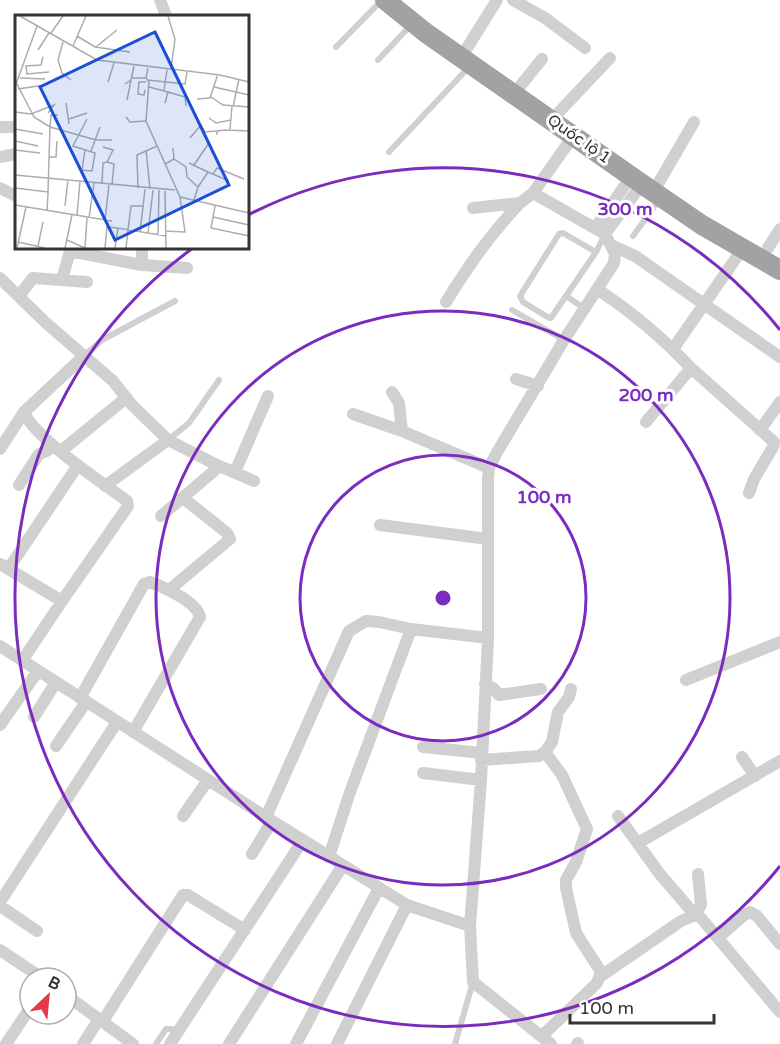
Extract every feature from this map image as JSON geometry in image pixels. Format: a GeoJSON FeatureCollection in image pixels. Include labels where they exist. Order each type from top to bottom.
{"type":"FeatureCollection","features":[{"type":"Feature","properties":{"kind":"highway","name":"Quốc lộ 1"},"geometry":{"type":"LineString","coordinates":[[384,0],[413,22],[521,85],[559,112],[648,185],[714,218],[774,252]]}},
{"type":"Feature","properties":{"kind":"highway","name":"Quốc lộ 1"},"geometry":{"type":"LineString","coordinates":[[405,0],[470,56],[574,135],[702,225],[780,270]]}},
{"type":"Feature","properties":{"kind":"street"},"geometry":{"type":"LineString","coordinates":[[160,0],[166,15]]}},
{"type":"Feature","properties":{"kind":"street"},"geometry":{"type":"LineString","coordinates":[[470,56],[497,0]]}},
{"type":"Feature","properties":{"kind":"street"},"geometry":{"type":"LineString","coordinates":[[513,0],[545,18],[585,48]]}},
{"type":"Feature","properties":{"kind":"street"},"geometry":{"type":"LineString","coordinates":[[559,112],[610,58]]}},
{"type":"Feature","properties":{"kind":"street"},"geometry":{"type":"LineString","coordinates":[[521,85],[542,60]]}},
{"type":"Feature","properties":{"kind":"street"},"geometry":{"type":"LineString","coordinates":[[604,236],[648,185],[694,122]]}},
{"type":"Feature","properties":{"kind":"street"},"geometry":{"type":"LineString","coordinates":[[446,302],[473,258],[495,229],[520,203],[533,194],[574,135]]}},
{"type":"Feature","properties":{"kind":"street"},"geometry":{"type":"LineString","coordinates":[[0,157],[15,154]]}},
{"type":"Feature","properties":{"kind":"street"},"geometry":{"type":"LineString","coordinates":[[0,188],[15,196]]}},
{"type":"Feature","properties":{"kind":"street"},"geometry":{"type":"LineString","coordinates":[[533,194],[635,255],[780,357]]}},
{"type":"Feature","properties":{"kind":"street"},"geometry":{"type":"LineString","coordinates":[[473,208],[520,203]]}},
{"type":"Feature","properties":{"kind":"street"},"geometry":{"type":"LineString","coordinates":[[774,252],[780,229]]}},
{"type":"Feature","properties":{"kind":"street"},"geometry":{"type":"LineString","coordinates":[[604,236],[615,254],[615,263],[564,340],[489,468],[488,638],[470,926],[473,982],[547,1040],[602,976],[697,911],[701,900],[698,874]]}},
{"type":"Feature","properties":{"kind":"street"},"geometry":{"type":"LineString","coordinates":[[673,349],[743,248]]}},
{"type":"Feature","properties":{"kind":"street"},"geometry":{"type":"LineString","coordinates":[[62,279],[71,249],[142,265],[187,268]]}},
{"type":"Feature","properties":{"kind":"street"},"geometry":{"type":"LineString","coordinates":[[142,249],[142,265]]}},
{"type":"Feature","properties":{"kind":"street"},"geometry":{"type":"LineString","coordinates":[[19,296],[33,278],[87,282]]}},
{"type":"Feature","properties":{"kind":"street"},"geometry":{"type":"LineString","coordinates":[[0,280],[113,381],[150,424],[168,440],[255,482]]}},
{"type":"Feature","properties":{"kind":"street"},"geometry":{"type":"LineString","coordinates":[[597,289],[635,316],[673,349],[774,444],[749,494]]}},
{"type":"Feature","properties":{"kind":"street"},"geometry":{"type":"LineString","coordinates":[[0,449],[24,412],[85,355]]}},
{"type":"Feature","properties":{"kind":"street"},"geometry":{"type":"LineString","coordinates":[[646,422],[691,368]]}},
{"type":"Feature","properties":{"kind":"street"},"geometry":{"type":"LineString","coordinates":[[516,379],[538,386]]}},
{"type":"Feature","properties":{"kind":"street"},"geometry":{"type":"LineString","coordinates":[[392,392],[399,403],[402,431]]}},
{"type":"Feature","properties":{"kind":"street"},"geometry":{"type":"LineString","coordinates":[[235,472],[268,396]]}},
{"type":"Feature","properties":{"kind":"street"},"geometry":{"type":"LineString","coordinates":[[19,485],[39,454],[56,448],[126,398]]}},
{"type":"Feature","properties":{"kind":"street"},"geometry":{"type":"LineString","coordinates":[[760,429],[780,402]]}},
{"type":"Feature","properties":{"kind":"street"},"geometry":{"type":"LineString","coordinates":[[22,661],[128,507],[127,501],[56,448],[31,424],[24,412]]}},
{"type":"Feature","properties":{"kind":"street"},"geometry":{"type":"LineString","coordinates":[[353,414],[402,431],[489,468]]}},
{"type":"Feature","properties":{"kind":"street"},"geometry":{"type":"LineString","coordinates":[[105,486],[168,440]]}},
{"type":"Feature","properties":{"kind":"street"},"geometry":{"type":"LineString","coordinates":[[62,601],[4,566],[78,465]]}},
{"type":"Feature","properties":{"kind":"street"},"geometry":{"type":"LineString","coordinates":[[161,516],[218,465]]}},
{"type":"Feature","properties":{"kind":"street"},"geometry":{"type":"LineString","coordinates":[[169,590],[230,539],[227,533],[183,498]]}},
{"type":"Feature","properties":{"kind":"street"},"geometry":{"type":"LineString","coordinates":[[380,525],[488,539]]}},
{"type":"Feature","properties":{"kind":"street"},"geometry":{"type":"LineString","coordinates":[[56,746],[144,584],[150,582],[169,590],[196,609],[200,617],[133,732]]}},
{"type":"Feature","properties":{"kind":"street"},"geometry":{"type":"LineString","coordinates":[[252,855],[349,631],[366,621],[488,638]]}},
{"type":"Feature","properties":{"kind":"street"},"geometry":{"type":"LineString","coordinates":[[329,857],[349,795],[411,629]]}},
{"type":"Feature","properties":{"kind":"street"},"geometry":{"type":"LineString","coordinates":[[686,680],[780,642]]}},
{"type":"Feature","properties":{"kind":"street"},"geometry":{"type":"LineString","coordinates":[[0,646],[407,905],[470,926]]}},
{"type":"Feature","properties":{"kind":"street"},"geometry":{"type":"LineString","coordinates":[[0,725],[38,671]]}},
{"type":"Feature","properties":{"kind":"street"},"geometry":{"type":"LineString","coordinates":[[34,717],[56,682]]}},
{"type":"Feature","properties":{"kind":"street"},"geometry":{"type":"LineString","coordinates":[[485,684],[499,695],[541,689]]}},
{"type":"Feature","properties":{"kind":"street"},"geometry":{"type":"LineString","coordinates":[[423,747],[481,756],[539,756],[552,742],[558,712],[569,697],[571,689]]}},
{"type":"Feature","properties":{"kind":"street"},"geometry":{"type":"LineString","coordinates":[[37,931],[0,904],[117,722]]}},
{"type":"Feature","properties":{"kind":"street"},"geometry":{"type":"LineString","coordinates":[[545,752],[562,775],[587,828],[576,862],[566,880],[566,888],[576,933],[600,968],[602,976]]}},
{"type":"Feature","properties":{"kind":"street"},"geometry":{"type":"LineString","coordinates":[[742,757],[755,776]]}},
{"type":"Feature","properties":{"kind":"street"},"geometry":{"type":"LineString","coordinates":[[638,843],[780,761]]}},
{"type":"Feature","properties":{"kind":"street"},"geometry":{"type":"LineString","coordinates":[[423,773],[480,780]]}},
{"type":"Feature","properties":{"kind":"street"},"geometry":{"type":"LineString","coordinates":[[183,816],[208,780]]}},
{"type":"Feature","properties":{"kind":"street"},"geometry":{"type":"LineString","coordinates":[[618,816],[659,873],[697,911],[716,923]]}},
{"type":"Feature","properties":{"kind":"street"},"geometry":{"type":"LineString","coordinates":[[170,1044],[303,840]]}},
{"type":"Feature","properties":{"kind":"street"},"geometry":{"type":"LineString","coordinates":[[229,1044],[343,866]]}},
{"type":"Feature","properties":{"kind":"street"},"geometry":{"type":"LineString","coordinates":[[296,1044],[379,888]]}},
{"type":"Feature","properties":{"kind":"street"},"geometry":{"type":"LineString","coordinates":[[83,1044],[183,895],[188,895],[245,930]]}},
{"type":"Feature","properties":{"kind":"street"},"geometry":{"type":"LineString","coordinates":[[337,1044],[407,905]]}},
{"type":"Feature","properties":{"kind":"street"},"geometry":{"type":"LineString","coordinates":[[697,911],[780,1012]]}},
{"type":"Feature","properties":{"kind":"street"},"geometry":{"type":"LineString","coordinates":[[718,938],[750,912],[757,916],[780,944]]}},
{"type":"Feature","properties":{"kind":"street"},"geometry":{"type":"LineString","coordinates":[[0,950],[24,966]]}},
{"type":"Feature","properties":{"kind":"street"},"geometry":{"type":"LineString","coordinates":[[78,1004],[133,1044]]}},
{"type":"Feature","properties":{"kind":"street"},"geometry":{"type":"LineString","coordinates":[[6,1044],[18,1026]]}},
{"type":"Feature","properties":{"kind":"lane"},"geometry":{"type":"LineString","coordinates":[[336,47],[384,0]]}},
{"type":"Feature","properties":{"kind":"lane"},"geometry":{"type":"LineString","coordinates":[[378,60],[413,22]]}},
{"type":"Feature","properties":{"kind":"lane"},"geometry":{"type":"LineString","coordinates":[[389,152],[470,56]]}},
{"type":"Feature","properties":{"kind":"lane"},"geometry":{"type":"LineString","coordinates":[[633,236],[648,185]]}},
{"type":"Feature","properties":{"kind":"lane"},"geometry":{"type":"LineString","coordinates":[[596,252],[563,233],[559,234],[520,296],[523,302],[551,318],[596,252],[604,236]]}},
{"type":"Feature","properties":{"kind":"lane"},"geometry":{"type":"LineString","coordinates":[[567,296],[585,309]]}},
{"type":"Feature","properties":{"kind":"lane"},"geometry":{"type":"LineString","coordinates":[[85,355],[102,340],[175,301]]}},
{"type":"Feature","properties":{"kind":"lane"},"geometry":{"type":"LineString","coordinates":[[512,310],[564,340]]}},
{"type":"Feature","properties":{"kind":"lane"},"geometry":{"type":"LineString","coordinates":[[168,440],[189,423],[219,380]]}},
{"type":"Feature","properties":{"kind":"lane"},"geometry":{"type":"LineString","coordinates":[[455,1044],[473,982]]}},
{"type":"Feature","properties":{"kind":"lane"},"geometry":{"type":"LineString","coordinates":[[156,1044],[166,1029],[178,1031]]}}]}
